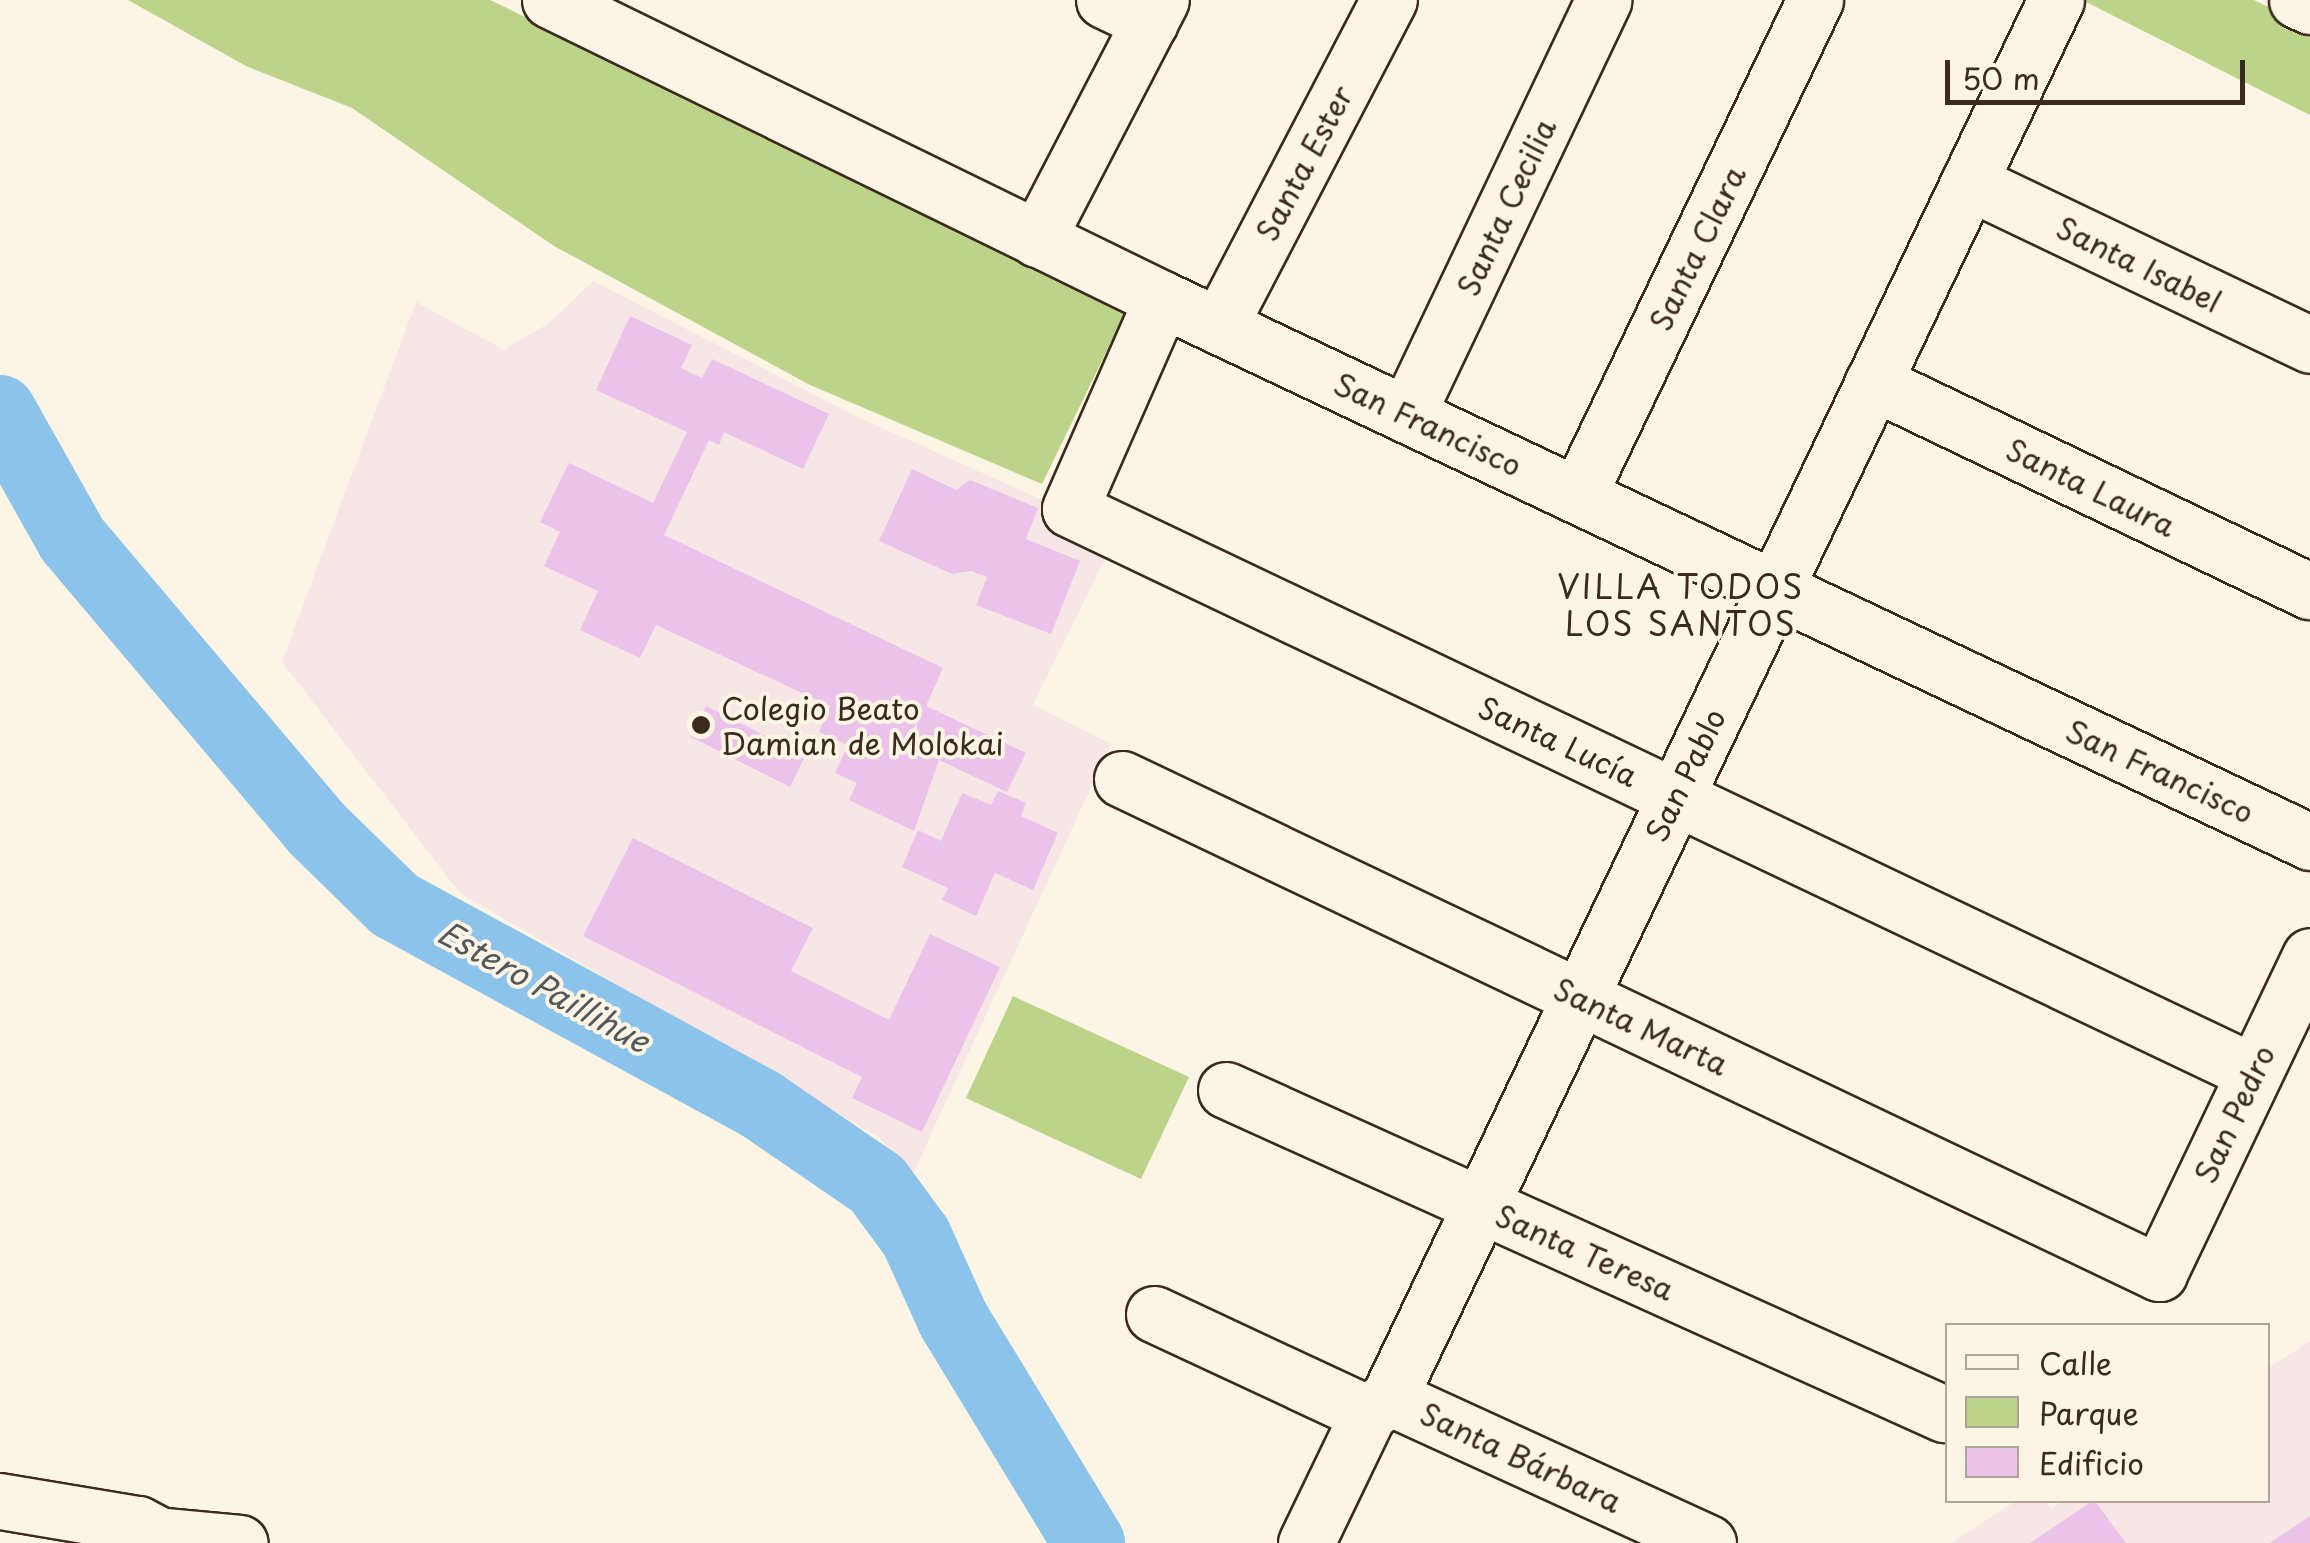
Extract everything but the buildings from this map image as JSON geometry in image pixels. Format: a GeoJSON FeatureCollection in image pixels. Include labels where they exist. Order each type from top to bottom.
{"type":"FeatureCollection","features":[{"type":"Feature","properties":{"kind":"street","name":"San Francisco"},"geometry":{"type":"LineString","coordinates":[[550,0],[1162,299],[2310,842]]}},
{"type":"Feature","properties":{"kind":"street","name":"Santa Ester"},"geometry":{"type":"LineString","coordinates":[[1219,326],[1389,0]]}},
{"type":"Feature","properties":{"kind":"street","name":"Santa Cecilia"},"geometry":{"type":"LineString","coordinates":[[1407,414],[1604,0]]}},
{"type":"Feature","properties":{"kind":"street","name":"Santa Clara"},"geometry":{"type":"LineString","coordinates":[[1578,496],[1815,0]]}},
{"type":"Feature","properties":{"kind":"street","name":"San Pablo"},"geometry":{"type":"LineString","coordinates":[[1306,1543],[1480,1205],[2056,0]]}},
{"type":"Feature","properties":{"kind":"street"},"geometry":{"type":"LineString","coordinates":[[2297,0],[2310,6]]}},
{"type":"Feature","properties":{"kind":"street"},"geometry":{"type":"LineString","coordinates":[[1037,239],[1138,8]]}},
{"type":"Feature","properties":{"kind":"street","name":"Santa Isabel"},"geometry":{"type":"LineString","coordinates":[[1969,182],[2310,345]]}},
{"type":"Feature","properties":{"kind":"street","name":"Santa Lucía"},"geometry":{"type":"LineString","coordinates":[[1162,299],[1070,508],[2253,1072]]}},
{"type":"Feature","properties":{"kind":"street","name":"Santa Laura"},"geometry":{"type":"LineString","coordinates":[[1873,382],[2310,591]]}},
{"type":"Feature","properties":{"kind":"street","name":"Santa Marta"},"geometry":{"type":"LineString","coordinates":[[1122,780],[2159,1273]]}},
{"type":"Feature","properties":{"kind":"street","name":"San Pedro"},"geometry":{"type":"LineString","coordinates":[[2159,1273],[2310,956]]}},
{"type":"Feature","properties":{"kind":"street","name":"Santa Teresa"},"geometry":{"type":"LineString","coordinates":[[1226,1090],[1944,1414]]}},
{"type":"Feature","properties":{"kind":"street","name":"Santa Bárbara"},"geometry":{"type":"LineString","coordinates":[[1154,1314],[1708,1543]]}},
{"type":"Feature","properties":{"kind":"street"},"geometry":{"type":"LineString","coordinates":[[0,1501],[138,1524],[171,1539],[240,1543]]}},
{"type":"Feature","properties":{"kind":"shaded area","name":"Colegio Beato Damian de Molokai"},"geometry":{"type":"Polygon","coordinates":[[[593,281],[860,418],[1047,502],[1105,559],[1033,705],[1111,744],[910,1180],[880,1138],[460,893],[282,662],[416,302],[504,350],[549,323],[593,281]]]}},
{"type":"Feature","properties":{"kind":"shaded area"},"geometry":{"type":"Polygon","coordinates":[[[2310,1341],[2310,1543],[1951,1543],[2013,1503],[2046,1503],[2051,1509],[2060,1503],[2270,1503],[2270,1367],[2310,1341]]]}},
{"type":"Feature","properties":{"kind":"green space"},"geometry":{"type":"Polygon","coordinates":[[[128,0],[490,0],[1128,307],[1042,484],[810,385],[554,246],[352,108],[246,66],[128,0]]]}},
{"type":"Feature","properties":{"kind":"green space"},"geometry":{"type":"Polygon","coordinates":[[[2082,0],[2254,0],[2310,27],[2310,115],[2082,0]]]}},
{"type":"Feature","properties":{"kind":"green space"},"geometry":{"type":"Polygon","coordinates":[[[1013,996],[1189,1077],[1141,1179],[966,1098],[1013,996]]]}},
{"type":"Feature","properties":{"kind":"waterway","name":"Estero Paillihue"},"geometry":{"type":"LineString","coordinates":[[0,411],[72,539],[317,829],[395,905],[760,1104],[877,1184],[916,1237],[953,1319],[1089,1543]]}},
{"type":"Feature","properties":{"kind":"place","name":"Colegio Beato Damian de Molokai"},"geometry":{"type":"Point","coordinates":[701,725]}},
{"type":"Feature","properties":{"kind":"district","name":"VILLA TODOS LOS SANTOS"},"geometry":{"type":"Point","coordinates":[1681,606]}}]}
